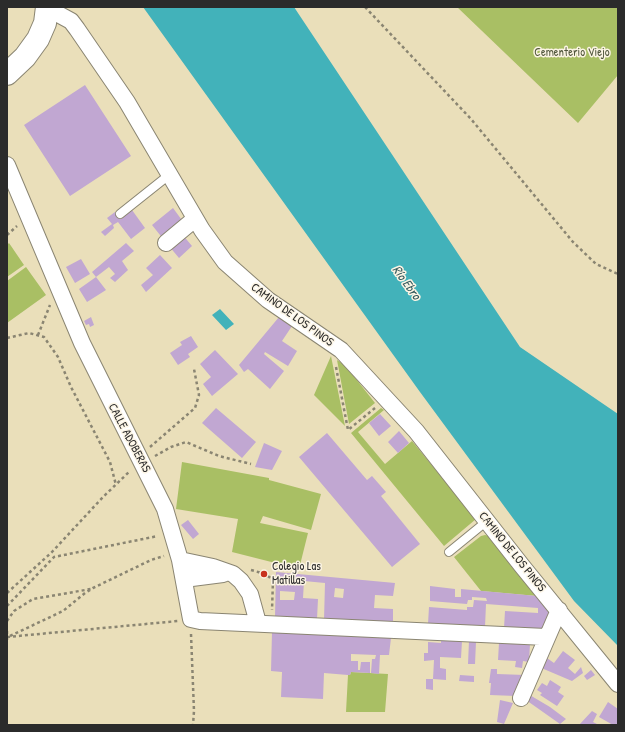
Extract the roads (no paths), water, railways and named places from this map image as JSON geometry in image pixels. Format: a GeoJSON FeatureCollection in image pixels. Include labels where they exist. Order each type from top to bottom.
{"type":"FeatureCollection","features":[{"type":"Feature","properties":{"kind":"main road"},"geometry":{"type":"LineString","coordinates":[[7,74],[26,57],[38,39],[45,23],[47,7]]}},
{"type":"Feature","properties":{"kind":"street","name":"CAMINO DE LOS PINOS"},"geometry":{"type":"LineString","coordinates":[[47,7],[71,21],[77,29],[127,102],[202,230],[225,262],[268,300],[341,350],[416,431],[487,522],[618,684]]}},
{"type":"Feature","properties":{"kind":"street","name":"CALLE ADOBERAS"},"geometry":{"type":"LineString","coordinates":[[7,165],[82,343],[165,509],[179,556],[191,619],[200,622],[258,623]]}},
{"type":"Feature","properties":{"kind":"street"},"geometry":{"type":"LineString","coordinates":[[166,243],[190,223]]}},
{"type":"Feature","properties":{"kind":"street"},"geometry":{"type":"LineString","coordinates":[[179,556],[233,574],[241,581],[250,594],[258,623],[546,638]]}},
{"type":"Feature","properties":{"kind":"street"},"geometry":{"type":"LineString","coordinates":[[184,579],[201,576],[233,574]]}},
{"type":"Feature","properties":{"kind":"street"},"geometry":{"type":"LineString","coordinates":[[521,698],[559,610]]}},
{"type":"Feature","properties":{"kind":"lane"},"geometry":{"type":"LineString","coordinates":[[120,214],[169,175]]}},
{"type":"Feature","properties":{"kind":"lane"},"geometry":{"type":"LineString","coordinates":[[449,552],[487,522]]}},
{"type":"Feature","properties":{"kind":"water","name":"Río Ebro"},"geometry":{"type":"Polygon","coordinates":[[[143,7],[294,7],[520,347],[618,414],[618,646],[574,601],[420,392],[143,7]]]}},
{"type":"Feature","properties":{"kind":"water"},"geometry":{"type":"Polygon","coordinates":[[[220,309],[234,324],[226,330],[212,315],[220,309]]]}},
{"type":"Feature","properties":{"kind":"place","name":"Colegio Las Matillas"},"geometry":{"type":"Point","coordinates":[264,574]}},
{"type":"Feature","properties":{"kind":"park label","name":"Cementerio Viejo"},"geometry":{"type":"Point","coordinates":[572,53]}}]}
